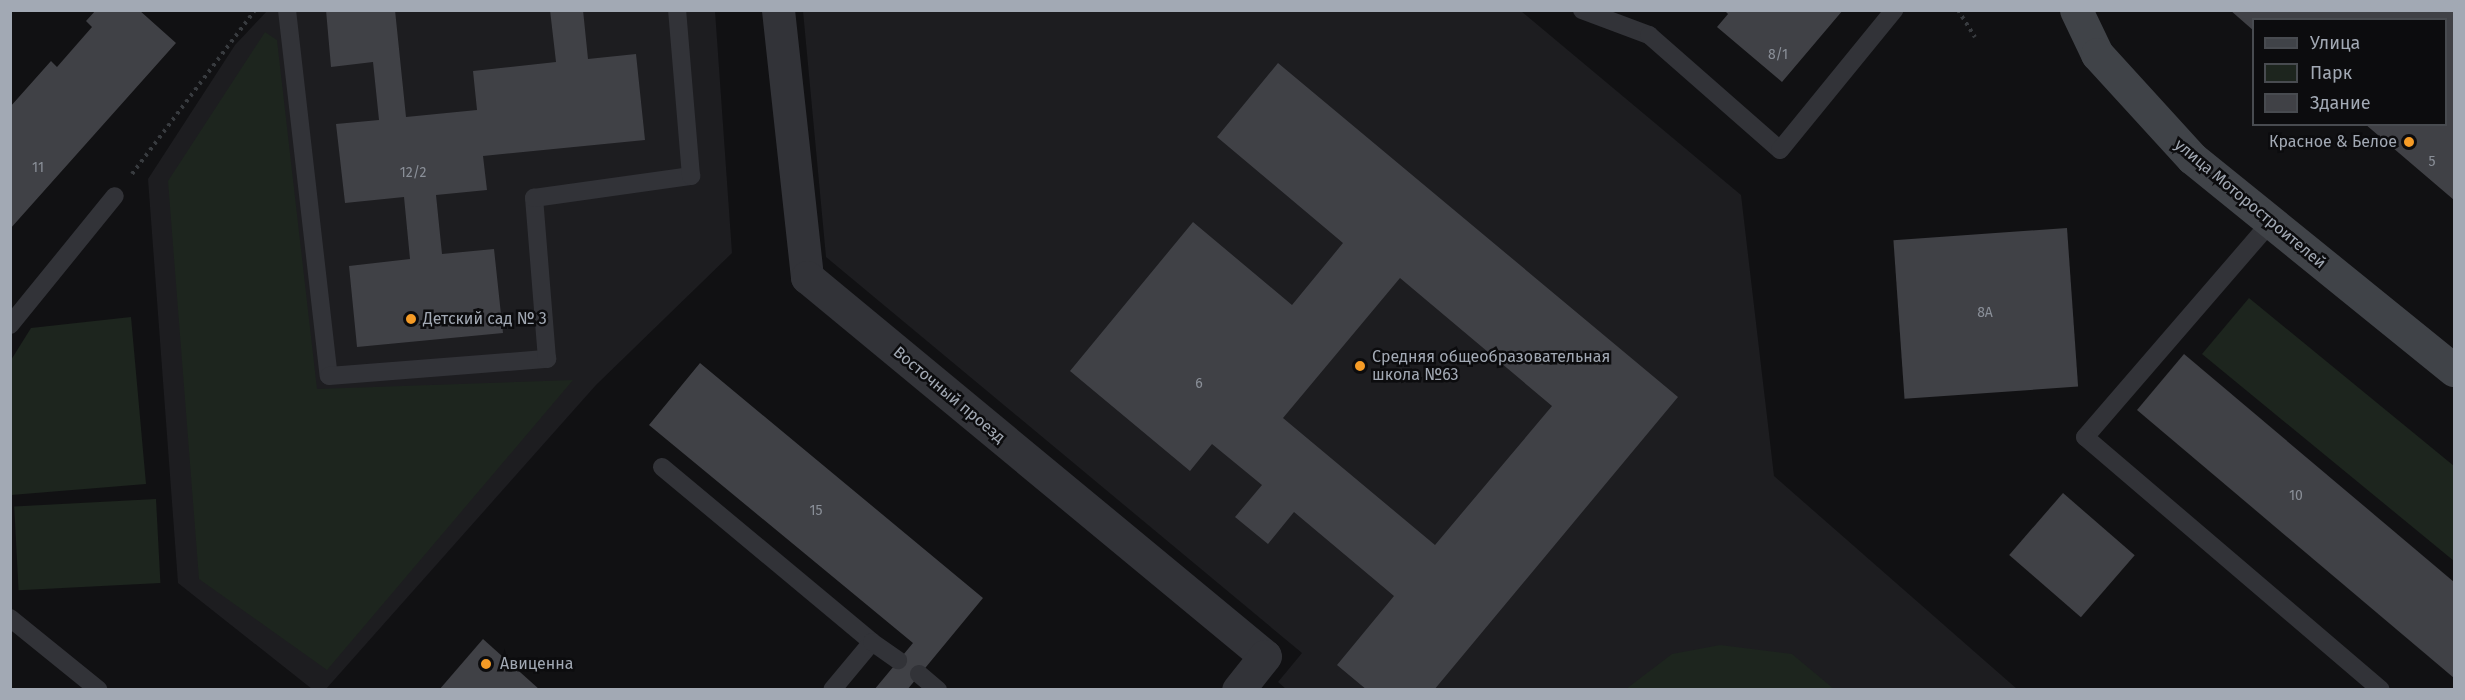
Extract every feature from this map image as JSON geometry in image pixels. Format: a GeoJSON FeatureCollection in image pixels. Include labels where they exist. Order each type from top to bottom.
{"type":"FeatureCollection","features":[{"type":"Feature","properties":{"kind":"street","name":"Восточный проезд"},"geometry":{"type":"LineString","coordinates":[[778,10],[807,277],[1265,656],[1238,690]]}},
{"type":"Feature","properties":{"kind":"street","name":"улица Моторостроителей"},"geometry":{"type":"LineString","coordinates":[[2076,10],[2097,54],[2135,101],[2192,158],[2454,370]]}},
{"type":"Feature","properties":{"kind":"lane"},"geometry":{"type":"LineString","coordinates":[[287,10],[329,376],[547,359],[534,198],[691,176],[677,10]]}},
{"type":"Feature","properties":{"kind":"lane"},"geometry":{"type":"LineString","coordinates":[[1582,10],[1649,35],[1780,150],[1894,10]]}},
{"type":"Feature","properties":{"kind":"lane"},"geometry":{"type":"LineString","coordinates":[[10,325],[115,196]]}},
{"type":"Feature","properties":{"kind":"lane"},"geometry":{"type":"LineString","coordinates":[[2270,223],[2085,437],[2381,690]]}},
{"type":"Feature","properties":{"kind":"lane"},"geometry":{"type":"LineString","coordinates":[[662,466],[872,642],[898,660]]}},
{"type":"Feature","properties":{"kind":"lane"},"geometry":{"type":"LineString","coordinates":[[10,618],[99,690]]}},
{"type":"Feature","properties":{"kind":"lane"},"geometry":{"type":"LineString","coordinates":[[832,690],[872,642]]}},
{"type":"Feature","properties":{"kind":"lane"},"geometry":{"type":"LineString","coordinates":[[919,674],[938,690]]}},
{"type":"Feature","properties":{"kind":"path"},"geometry":{"type":"LineString","coordinates":[[115,196],[255,10]]}},
{"type":"Feature","properties":{"kind":"path"},"geometry":{"type":"LineString","coordinates":[[1958,10],[1975,37]]}},
{"type":"Feature","properties":{"kind":"shaded area","name":"Детский сад № 3"},"geometry":{"type":"Polygon","coordinates":[[[267,11],[715,11],[732,253],[596,385],[326,689],[312,689],[178,583],[148,179],[235,45],[267,11]]]}},
{"type":"Feature","properties":{"kind":"shaded area","name":"Средняя общеобразовательная школа №63"},"geometry":{"type":"Polygon","coordinates":[[[803,11],[1521,11],[1741,195],[1774,476],[2017,689],[1286,689],[1278,682],[1302,653],[826,257],[803,11]]]}},
{"type":"Feature","properties":{"kind":"green space"},"geometry":{"type":"Polygon","coordinates":[[[265,32],[277,40],[317,389],[573,380],[327,670],[199,579],[168,181],[265,32]]]}},
{"type":"Feature","properties":{"kind":"green space"},"geometry":{"type":"Polygon","coordinates":[[[2249,298],[2454,466],[2454,561],[2202,354],[2249,298]]]}},
{"type":"Feature","properties":{"kind":"green space"},"geometry":{"type":"Polygon","coordinates":[[[131,317],[146,484],[11,495],[11,360],[31,328],[131,317]]]}},
{"type":"Feature","properties":{"kind":"green space"},"geometry":{"type":"Polygon","coordinates":[[[156,499],[160,583],[19,590],[14,506],[156,499]]]}},
{"type":"Feature","properties":{"kind":"green space"},"geometry":{"type":"Polygon","coordinates":[[[1720,645],[1792,654],[1834,689],[1626,689],[1672,654],[1720,645]]]}},
{"type":"Feature","properties":{"kind":"building"},"geometry":{"type":"Polygon","coordinates":[[[96,10],[139,10],[176,43],[10,229],[10,107],[51,61],[57,67],[92,27],[86,21],[96,10]]]}},
{"type":"Feature","properties":{"kind":"building"},"geometry":{"type":"Polygon","coordinates":[[[326,10],[395,10],[406,117],[477,110],[473,71],[556,62],[550,10],[583,10],[588,59],[636,54],[645,140],[483,156],[487,190],[436,195],[442,254],[494,249],[503,333],[357,347],[349,266],[410,259],[404,197],[345,203],[336,124],[379,120],[373,62],[331,67],[326,10]]]}},
{"type":"Feature","properties":{"kind":"building"},"geometry":{"type":"Polygon","coordinates":[[[1724,10],[1843,10],[1782,82],[1717,27],[1728,14],[1724,10]]]}},
{"type":"Feature","properties":{"kind":"building"},"geometry":{"type":"Polygon","coordinates":[[[2230,10],[2454,10],[2454,200],[2367,126],[2447,126],[2447,18],[2252,18],[2252,29],[2230,10]]]}},
{"type":"Feature","properties":{"kind":"building"},"geometry":{"type":"Polygon","coordinates":[[[1278,63],[1678,397],[1434,690],[1367,690],[1337,665],[1394,596],[1294,512],[1268,544],[1235,517],[1262,485],[1212,444],[1190,471],[1070,371],[1193,222],[1292,305],[1343,243],[1217,137],[1278,63]],[[1400,278],[1283,418],[1435,545],[1552,406],[1400,278]]]}},
{"type":"Feature","properties":{"kind":"building"},"geometry":{"type":"Polygon","coordinates":[[[2067,228],[2078,387],[1905,399],[1893,240],[2067,228]]]}},
{"type":"Feature","properties":{"kind":"building"},"geometry":{"type":"Polygon","coordinates":[[[2184,354],[2454,582],[2454,678],[2137,410],[2184,354]]]}},
{"type":"Feature","properties":{"kind":"building"},"geometry":{"type":"Polygon","coordinates":[[[700,363],[983,598],[907,690],[874,690],[913,643],[649,425],[700,363]]]}},
{"type":"Feature","properties":{"kind":"building"},"geometry":{"type":"Polygon","coordinates":[[[2063,493],[2135,555],[2081,617],[2009,555],[2063,493]]]}},
{"type":"Feature","properties":{"kind":"building","name":"Авиценна"},"geometry":{"type":"Polygon","coordinates":[[[483,639],[540,690],[439,690],[483,639]]]}},
{"type":"Feature","properties":{"kind":"place","name":"Красное & Белое"},"geometry":{"type":"Point","coordinates":[2409,142]}},
{"type":"Feature","properties":{"kind":"place","name":"Детский сад № 3"},"geometry":{"type":"Point","coordinates":[411,319]}},
{"type":"Feature","properties":{"kind":"place","name":"Средняя общеобразовательная школа №63"},"geometry":{"type":"Point","coordinates":[1360,366]}},
{"type":"Feature","properties":{"kind":"place","name":"Авиценна"},"geometry":{"type":"Point","coordinates":[486,664]}}]}
